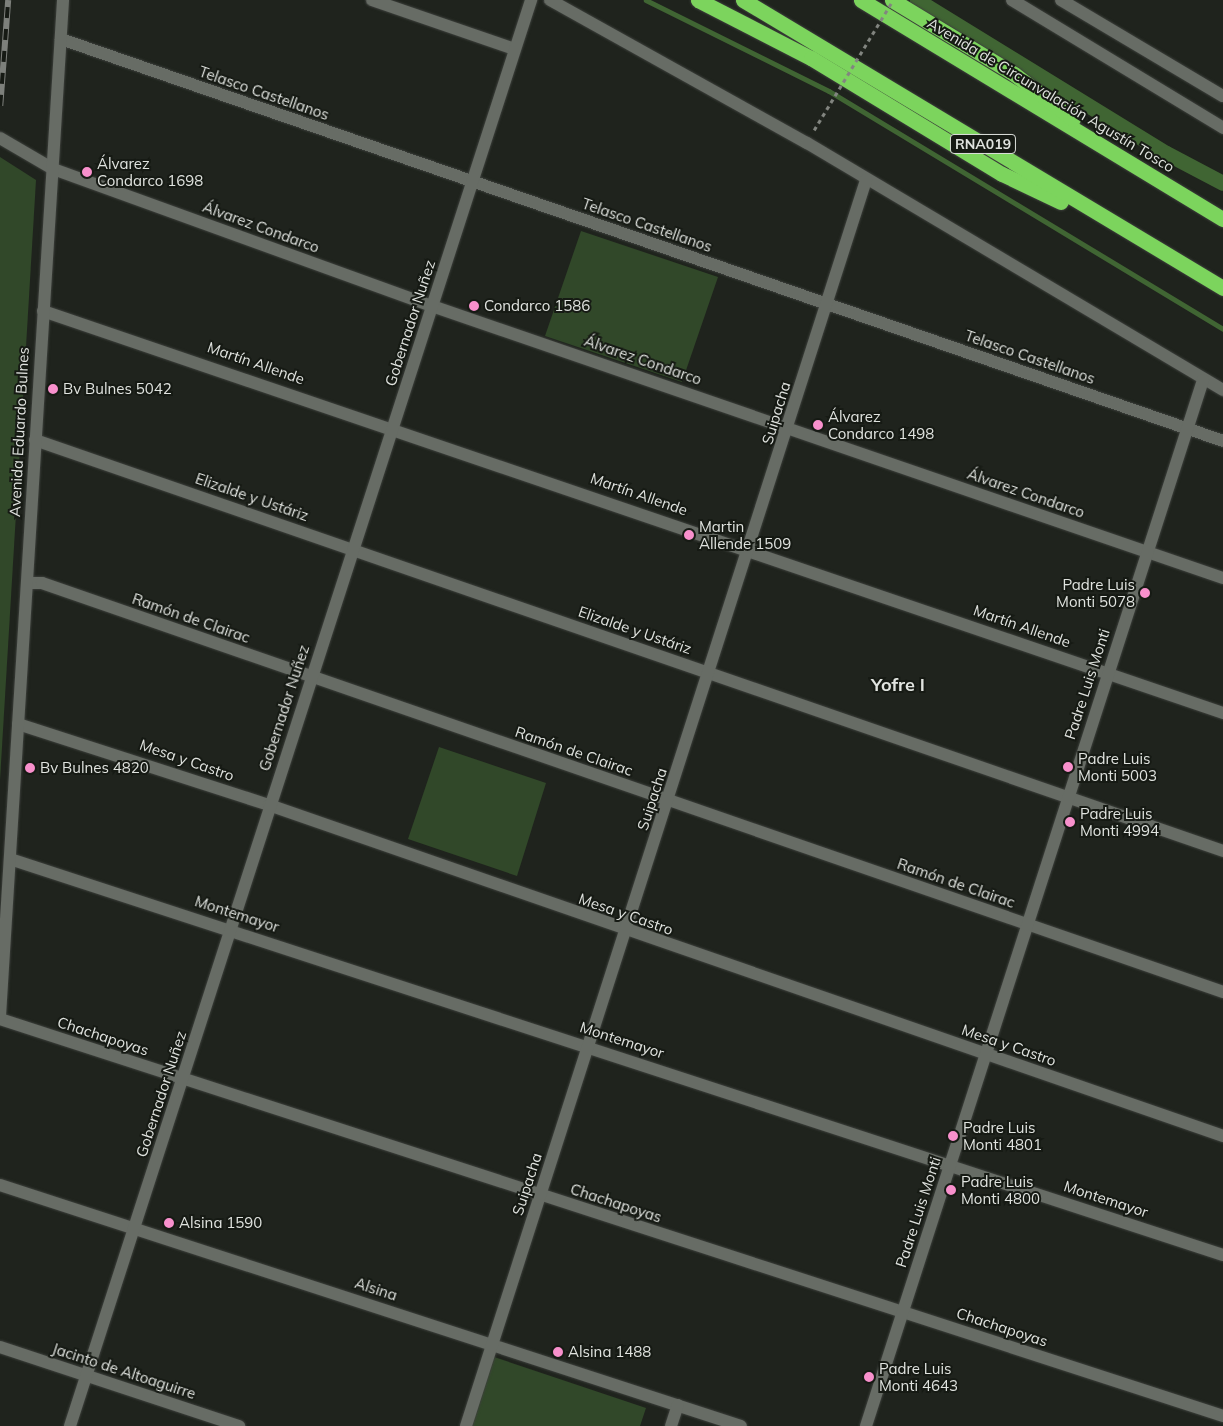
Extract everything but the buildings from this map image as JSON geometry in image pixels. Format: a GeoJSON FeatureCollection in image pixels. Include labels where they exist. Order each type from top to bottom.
{"type":"FeatureCollection","features":[{"type":"Feature","properties":{"kind":"highway"},"geometry":{"type":"LineString","coordinates":[[698,0],[819,62],[1002,174],[1125,232]]}},
{"type":"Feature","properties":{"kind":"highway","name":"RNA019"},"geometry":{"type":"LineString","coordinates":[[743,0],[876,77],[1125,232],[1223,288]]}},
{"type":"Feature","properties":{"kind":"highway","name":"Avenida de Circunvalación Agustín Tosco"},"geometry":{"type":"LineString","coordinates":[[861,0],[1223,219]]}},
{"type":"Feature","properties":{"kind":"highway"},"geometry":{"type":"LineString","coordinates":[[892,0],[1014,74],[1131,162]]}},
{"type":"Feature","properties":{"kind":"street","name":"Avenida Eduardo Bulnes"},"geometry":{"type":"LineString","coordinates":[[0,1017],[64,0]]}},
{"type":"Feature","properties":{"kind":"street"},"geometry":{"type":"LineString","coordinates":[[372,0],[514,49]]}},
{"type":"Feature","properties":{"kind":"street","name":"Gobernador Nuñez"},"geometry":{"type":"LineString","coordinates":[[70,1426],[136,1227],[269,805],[531,0]]}},
{"type":"Feature","properties":{"kind":"street"},"geometry":{"type":"LineString","coordinates":[[550,0],[866,180],[1203,380],[1223,390]]}},
{"type":"Feature","properties":{"kind":"street"},"geometry":{"type":"LineString","coordinates":[[1012,0],[1223,128]]}},
{"type":"Feature","properties":{"kind":"street"},"geometry":{"type":"LineString","coordinates":[[1062,0],[1223,96]]}},
{"type":"Feature","properties":{"kind":"street","name":"Telasco Castellanos"},"geometry":{"type":"LineString","coordinates":[[61,39],[1223,441]]}},
{"type":"Feature","properties":{"kind":"street","name":"Álvarez Condarco"},"geometry":{"type":"LineString","coordinates":[[0,138],[53,169],[432,306],[790,427],[1223,578]]}},
{"type":"Feature","properties":{"kind":"street","name":"Suipacha"},"geometry":{"type":"LineString","coordinates":[[466,1426],[790,427],[866,180]]}},
{"type":"Feature","properties":{"kind":"street","name":"Martín Allende"},"geometry":{"type":"LineString","coordinates":[[43,312],[393,427],[1223,713]]}},
{"type":"Feature","properties":{"kind":"street","name":"Padre Luis Monti"},"geometry":{"type":"LineString","coordinates":[[866,1426],[1203,380]]}},
{"type":"Feature","properties":{"kind":"street","name":"Elizalde y Ustáriz"},"geometry":{"type":"LineString","coordinates":[[35,440],[1223,851]]}},
{"type":"Feature","properties":{"kind":"street","name":"Ramón de Clairac"},"geometry":{"type":"LineString","coordinates":[[27,582],[42,583],[668,802],[1223,992]]}},
{"type":"Feature","properties":{"kind":"street","name":"Mesa y Castro"},"geometry":{"type":"LineString","coordinates":[[18,724],[269,805],[625,931],[1223,1136]]}},
{"type":"Feature","properties":{"kind":"street","name":"Montemayor"},"geometry":{"type":"LineString","coordinates":[[10,859],[588,1046],[1223,1255]]}},
{"type":"Feature","properties":{"kind":"street","name":"Chachapoyas"},"geometry":{"type":"LineString","coordinates":[[0,1017],[182,1079],[1223,1416]]}},
{"type":"Feature","properties":{"kind":"street","name":"Alsina"},"geometry":{"type":"LineString","coordinates":[[0,1184],[741,1426]]}},
{"type":"Feature","properties":{"kind":"street","name":"Jacinto de Altoaguirre"},"geometry":{"type":"LineString","coordinates":[[0,1347],[239,1426]]}},
{"type":"Feature","properties":{"kind":"street"},"geometry":{"type":"LineString","coordinates":[[671,1426],[678,1405]]}},
{"type":"Feature","properties":{"kind":"path"},"geometry":{"type":"LineString","coordinates":[[814,130],[892,0]]}},
{"type":"Feature","properties":{"kind":"green space"},"geometry":{"type":"Polygon","coordinates":[[[0,157],[36,180],[0,780],[0,157]]]}},
{"type":"Feature","properties":{"kind":"green space"},"geometry":{"type":"Polygon","coordinates":[[[581,231],[718,277],[682,382],[545,336],[581,231]]]}},
{"type":"Feature","properties":{"kind":"green space"},"geometry":{"type":"Polygon","coordinates":[[[439,747],[546,783],[517,876],[408,839],[439,747]]]}},
{"type":"Feature","properties":{"kind":"green space"},"geometry":{"type":"Polygon","coordinates":[[[494,1357],[646,1408],[640,1426],[471,1426],[494,1357]]]}},
{"type":"Feature","properties":{"kind":"waterway"},"geometry":{"type":"LineString","coordinates":[[646,0],[829,91],[1223,329]]}},
{"type":"Feature","properties":{"kind":"waterway"},"geometry":{"type":"LineString","coordinates":[[917,0],[1166,153],[1223,183]]}},
{"type":"Feature","properties":{"kind":"railway"},"geometry":{"type":"LineString","coordinates":[[0,106],[8,0]]}},
{"type":"Feature","properties":{"kind":"place","name":"Álvarez Condarco 1698"},"geometry":{"type":"Point","coordinates":[87,172]}},
{"type":"Feature","properties":{"kind":"place","name":"Condarco 1586"},"geometry":{"type":"Point","coordinates":[474,306]}},
{"type":"Feature","properties":{"kind":"place","name":"Bv Bulnes 5042"},"geometry":{"type":"Point","coordinates":[53,389]}},
{"type":"Feature","properties":{"kind":"place","name":"Álvarez Condarco 1498"},"geometry":{"type":"Point","coordinates":[818,425]}},
{"type":"Feature","properties":{"kind":"place","name":"Martin Allende 1509"},"geometry":{"type":"Point","coordinates":[689,535]}},
{"type":"Feature","properties":{"kind":"place","name":"Padre Luis Monti 5078"},"geometry":{"type":"Point","coordinates":[1145,593]}},
{"type":"Feature","properties":{"kind":"place","name":"Padre Luis Monti 5003"},"geometry":{"type":"Point","coordinates":[1068,767]}},
{"type":"Feature","properties":{"kind":"place","name":"Bv Bulnes 4820"},"geometry":{"type":"Point","coordinates":[30,768]}},
{"type":"Feature","properties":{"kind":"place","name":"Padre Luis Monti 4994"},"geometry":{"type":"Point","coordinates":[1070,822]}},
{"type":"Feature","properties":{"kind":"place","name":"Padre Luis Monti 4801"},"geometry":{"type":"Point","coordinates":[953,1136]}},
{"type":"Feature","properties":{"kind":"place","name":"Padre Luis Monti 4800"},"geometry":{"type":"Point","coordinates":[951,1190]}},
{"type":"Feature","properties":{"kind":"place","name":"Alsina 1590"},"geometry":{"type":"Point","coordinates":[169,1223]}},
{"type":"Feature","properties":{"kind":"place","name":"Alsina 1488"},"geometry":{"type":"Point","coordinates":[558,1352]}},
{"type":"Feature","properties":{"kind":"place","name":"Padre Luis Monti 4643"},"geometry":{"type":"Point","coordinates":[869,1377]}},
{"type":"Feature","properties":{"kind":"district","name":"Yofre I"},"geometry":{"type":"Point","coordinates":[898,685]}}]}
